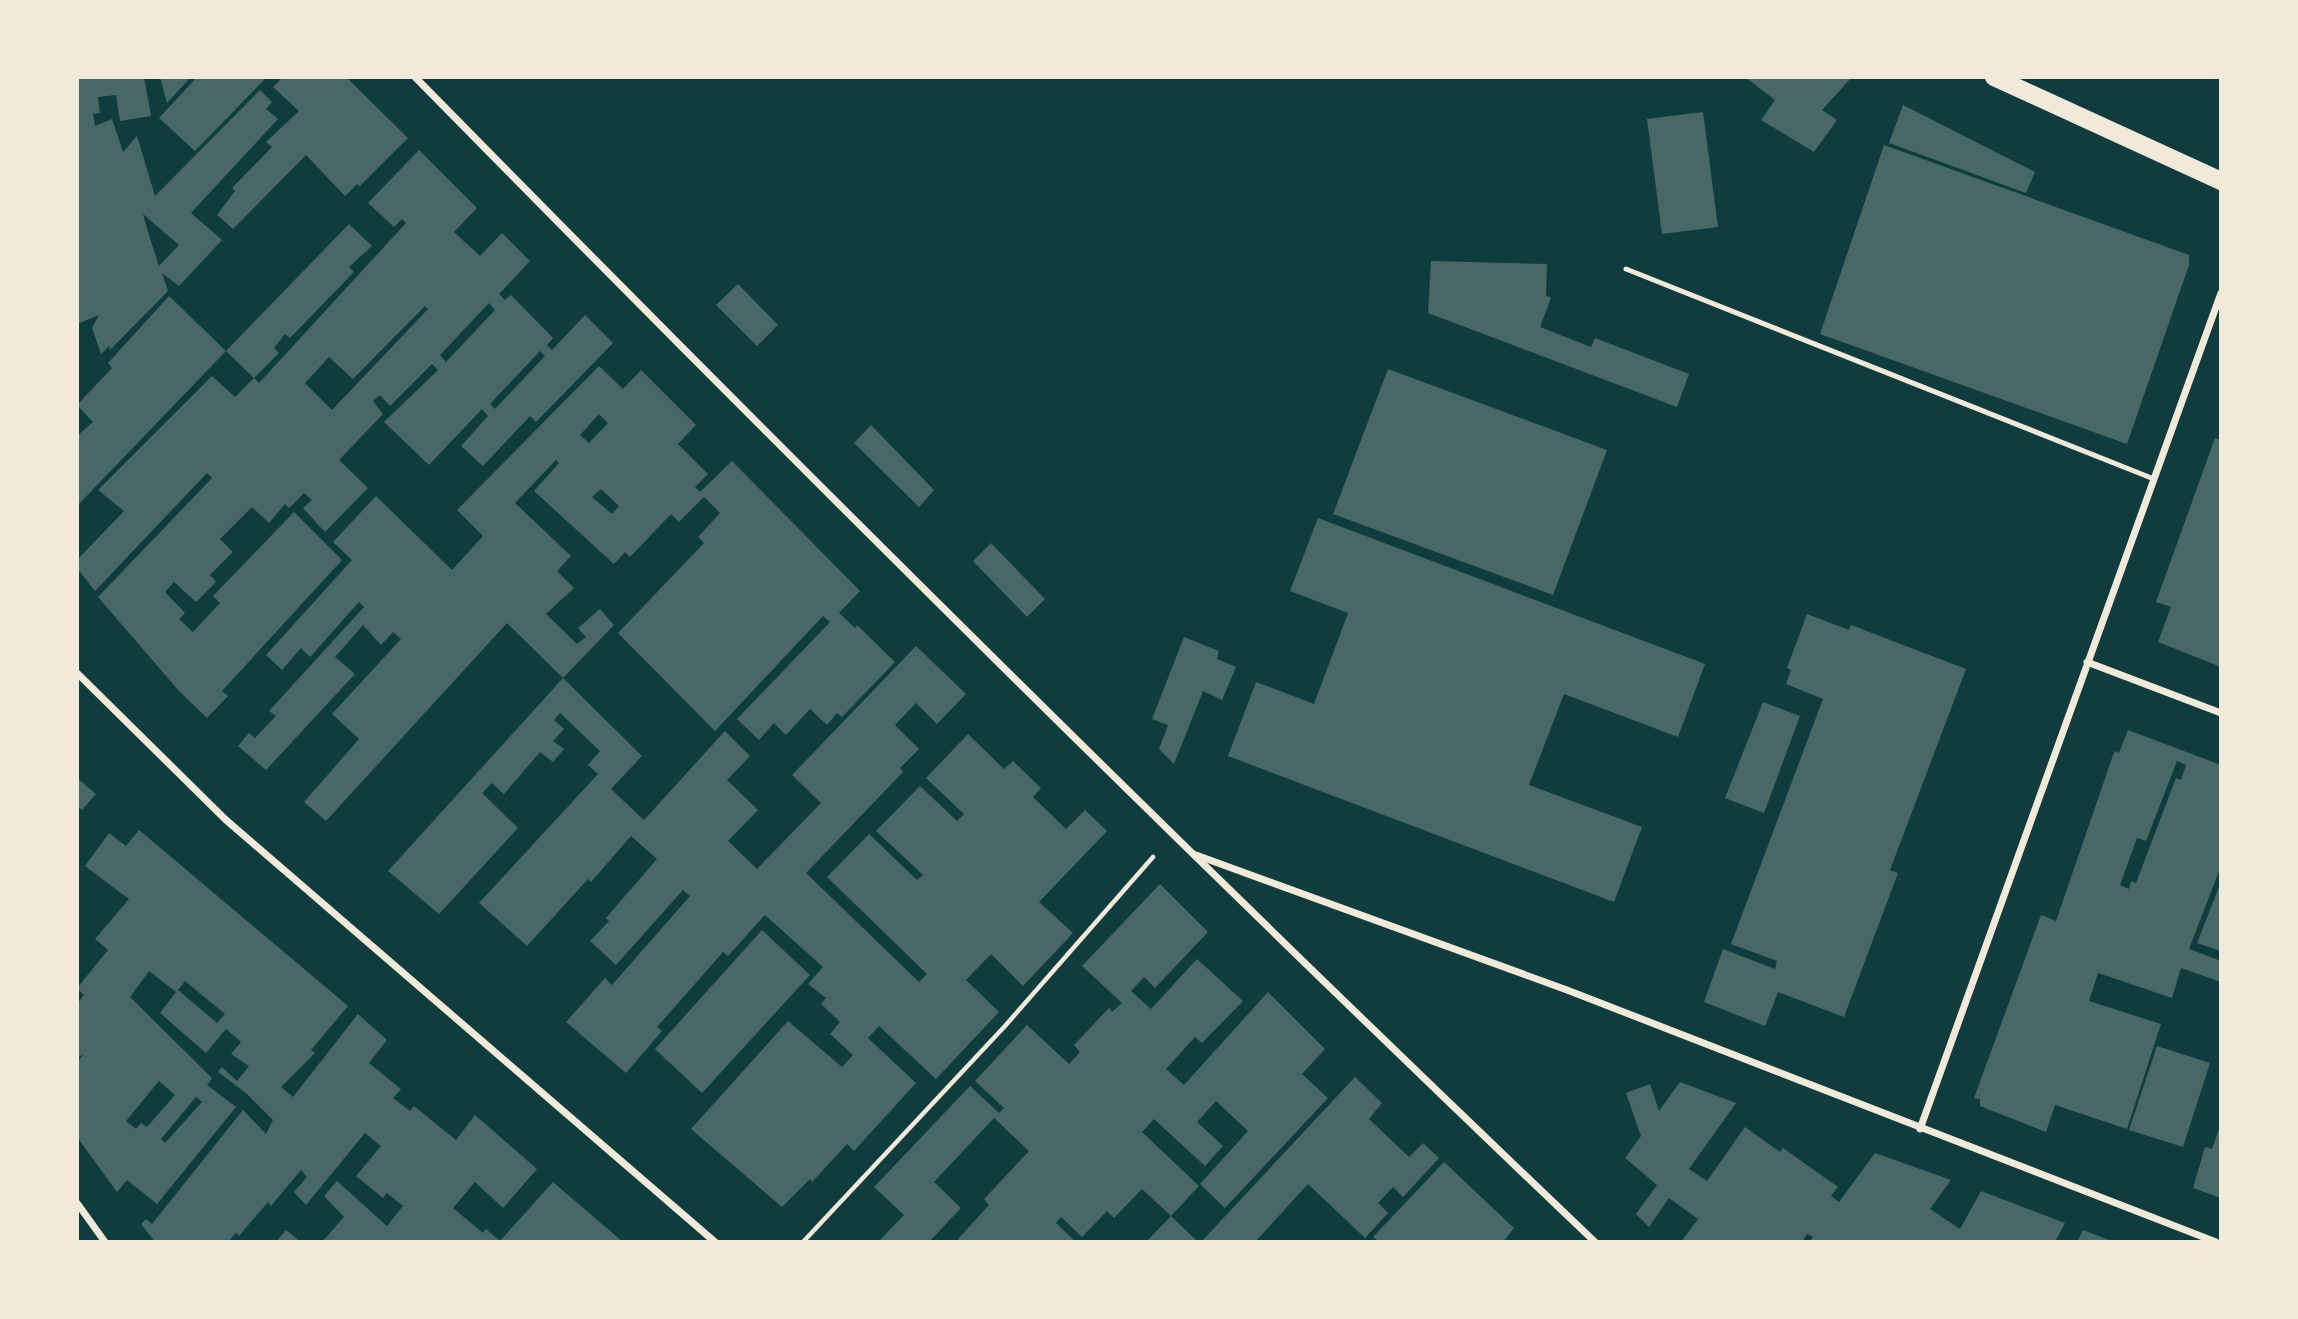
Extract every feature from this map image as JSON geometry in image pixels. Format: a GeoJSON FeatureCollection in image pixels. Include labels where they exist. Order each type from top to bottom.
{"type":"FeatureCollection","features":[{"type":"Feature","properties":{"kind":"main road"},"geometry":{"type":"LineString","coordinates":[[1994,77],[2221,181]]}},
{"type":"Feature","properties":{"kind":"street"},"geometry":{"type":"LineString","coordinates":[[415,77],[697,364],[1171,835],[1595,1242]]}},
{"type":"Feature","properties":{"kind":"street"},"geometry":{"type":"LineString","coordinates":[[1920,1129],[2221,293]]}},
{"type":"Feature","properties":{"kind":"street"},"geometry":{"type":"LineString","coordinates":[[2087,662],[2221,713]]}},
{"type":"Feature","properties":{"kind":"street"},"geometry":{"type":"LineString","coordinates":[[77,673],[226,820],[715,1242]]}},
{"type":"Feature","properties":{"kind":"street"},"geometry":{"type":"LineString","coordinates":[[1191,854],[1567,990],[2216,1242]]}},
{"type":"Feature","properties":{"kind":"street"},"geometry":{"type":"LineString","coordinates":[[77,1203],[105,1242]]}},
{"type":"Feature","properties":{"kind":"lane"},"geometry":{"type":"LineString","coordinates":[[1626,269],[2154,479]]}},
{"type":"Feature","properties":{"kind":"path"},"geometry":{"type":"LineString","coordinates":[[803,1242],[1005,1026],[1171,835]]}},
{"type":"Feature","properties":{"kind":"building"},"geometry":{"type":"Polygon","coordinates":[[[77,77],[144,77],[151,116],[120,121],[116,95],[98,97],[100,113],[93,114],[95,126],[112,119],[123,152],[137,136],[155,196],[260,90],[272,102],[266,109],[278,119],[191,213],[222,240],[179,286],[162,273],[168,291],[110,350],[109,346],[101,354],[92,328],[99,315],[77,324],[77,77]],[[143,214],[159,266],[179,245],[143,214]]]}},
{"type":"Feature","properties":{"kind":"building"},"geometry":{"type":"Polygon","coordinates":[[[160,77],[191,77],[167,103],[160,77]]]}},
{"type":"Feature","properties":{"kind":"building"},"geometry":{"type":"Polygon","coordinates":[[[197,77],[267,77],[195,151],[159,118],[197,77]]]}},
{"type":"Feature","properties":{"kind":"building"},"geometry":{"type":"Polygon","coordinates":[[[283,77],[346,77],[408,138],[360,186],[357,184],[345,196],[306,155],[233,229],[217,215],[235,191],[232,188],[272,147],[266,142],[299,111],[273,87],[283,77]]]}},
{"type":"Feature","properties":{"kind":"building"},"geometry":{"type":"Polygon","coordinates":[[[1745,77],[1852,77],[1822,110],[1837,120],[1814,152],[1761,120],[1775,100],[1745,77]]]}},
{"type":"Feature","properties":{"kind":"building"},"geometry":{"type":"Polygon","coordinates":[[[1903,105],[2035,172],[2026,193],[1889,143],[1903,105]]]}},
{"type":"Feature","properties":{"kind":"building"},"geometry":{"type":"Polygon","coordinates":[[[1703,112],[1718,227],[1662,234],[1647,119],[1703,112]]]}},
{"type":"Feature","properties":{"kind":"building"},"geometry":{"type":"Polygon","coordinates":[[[1884,145],[2189,255],[2189,265],[2127,444],[1820,334],[1884,145]]]}},
{"type":"Feature","properties":{"kind":"building"},"geometry":{"type":"Polygon","coordinates":[[[419,150],[477,208],[454,232],[480,256],[502,233],[530,261],[499,294],[505,300],[511,295],[553,338],[547,345],[552,350],[585,315],[613,343],[536,422],[530,416],[483,466],[461,446],[488,416],[482,409],[429,465],[384,422],[438,370],[432,364],[390,406],[380,395],[373,401],[383,414],[339,460],[368,488],[325,532],[303,508],[312,500],[304,493],[289,508],[285,504],[269,523],[252,507],[220,539],[233,552],[210,575],[216,582],[196,602],[174,582],[165,592],[185,613],[179,619],[193,632],[220,603],[213,596],[294,512],[342,560],[222,691],[228,696],[207,718],[179,691],[98,597],[212,478],[207,473],[95,591],[77,568],[77,560],[124,511],[98,490],[212,376],[235,397],[254,378],[259,383],[406,223],[402,219],[394,227],[368,203],[419,150]],[[489,303],[440,355],[446,362],[495,310],[489,303]],[[425,306],[353,379],[329,357],[305,383],[332,410],[428,309],[425,306]],[[540,351],[490,404],[495,409],[545,356],[540,351]]]}},
{"type":"Feature","properties":{"kind":"building"},"geometry":{"type":"Polygon","coordinates":[[[349,224],[372,246],[349,267],[354,272],[290,338],[285,334],[274,348],[279,353],[254,378],[226,351],[349,224]]]}},
{"type":"Feature","properties":{"kind":"building"},"geometry":{"type":"Polygon","coordinates":[[[1431,261],[1547,264],[1546,295],[1551,298],[1540,327],[1591,347],[1595,338],[1689,374],[1677,407],[1428,313],[1431,261]]]}},
{"type":"Feature","properties":{"kind":"building"},"geometry":{"type":"Polygon","coordinates":[[[738,284],[778,325],[757,346],[716,305],[738,284]]]}},
{"type":"Feature","properties":{"kind":"building"},"geometry":{"type":"Polygon","coordinates":[[[169,296],[226,351],[77,506],[77,436],[93,422],[77,405],[112,368],[108,363],[169,296]]]}},
{"type":"Feature","properties":{"kind":"building"},"geometry":{"type":"Polygon","coordinates":[[[599,366],[623,389],[641,370],[696,425],[678,444],[708,474],[695,487],[700,492],[732,461],[860,591],[839,613],[855,628],[857,625],[895,662],[842,717],[837,713],[827,725],[810,709],[786,735],[774,723],[759,740],[737,719],[830,622],[823,616],[715,731],[618,633],[704,543],[698,537],[720,513],[704,497],[679,522],[671,514],[630,557],[625,552],[614,564],[534,491],[559,463],[556,460],[515,503],[571,556],[557,571],[574,588],[546,614],[577,644],[586,637],[578,628],[600,609],[614,625],[563,678],[507,623],[326,821],[304,802],[359,739],[332,714],[401,639],[393,632],[381,645],[363,625],[335,657],[355,674],[266,770],[238,746],[249,733],[255,738],[276,716],[269,711],[364,607],[359,602],[310,657],[301,648],[282,670],[266,655],[352,560],[333,542],[376,496],[452,570],[483,536],[457,510],[599,366]],[[599,414],[580,435],[589,443],[608,423],[599,414]],[[601,489],[592,497],[612,514],[619,506],[601,489]]]}},
{"type":"Feature","properties":{"kind":"building"},"geometry":{"type":"Polygon","coordinates":[[[1388,369],[1607,450],[1553,595],[1333,514],[1388,369]]]}},
{"type":"Feature","properties":{"kind":"building"},"geometry":{"type":"Polygon","coordinates":[[[871,425],[934,490],[919,507],[854,443],[871,425]]]}},
{"type":"Feature","properties":{"kind":"building"},"geometry":{"type":"Polygon","coordinates":[[[2215,438],[2221,440],[2221,667],[2158,642],[2171,607],[2156,602],[2215,438]]]}},
{"type":"Feature","properties":{"kind":"building"},"geometry":{"type":"Polygon","coordinates":[[[1318,518],[1705,664],[1678,737],[1564,694],[1529,785],[1642,827],[1614,902],[1228,756],[1256,682],[1314,704],[1348,613],[1290,591],[1318,518]]]}},
{"type":"Feature","properties":{"kind":"building"},"geometry":{"type":"Polygon","coordinates":[[[991,543],[1045,599],[1027,617],[973,561],[991,543]]]}},
{"type":"Feature","properties":{"kind":"building"},"geometry":{"type":"Polygon","coordinates":[[[1807,614],[1849,630],[1851,625],[1966,669],[1890,870],[1898,873],[1844,1017],[1778,992],[1765,1026],[1704,1002],[1723,949],[1775,969],[1777,961],[1731,944],[1823,699],[1786,684],[1791,670],[1787,668],[1807,614]]]}},
{"type":"Feature","properties":{"kind":"building"},"geometry":{"type":"Polygon","coordinates":[[[1184,637],[1219,651],[1217,659],[1236,667],[1222,700],[1203,691],[1174,764],[1159,749],[1168,725],[1152,719],[1184,637]]]}},
{"type":"Feature","properties":{"kind":"building"},"geometry":{"type":"Polygon","coordinates":[[[916,646],[966,694],[937,724],[916,703],[895,725],[919,749],[900,768],[903,772],[806,873],[919,982],[927,974],[827,877],[869,834],[917,880],[923,875],[876,831],[920,786],[957,821],[964,814],[926,778],[968,734],[1004,769],[1013,761],[1041,788],[1033,797],[1066,829],[1085,810],[1107,831],[1039,902],[1073,933],[1023,986],[991,954],[966,980],[999,1012],[936,1079],[879,1026],[868,1038],[916,1083],[854,1151],[847,1144],[812,1182],[810,1179],[782,1207],[691,1129],[788,1021],[842,1067],[853,1055],[830,1034],[840,1022],[821,1004],[826,998],[808,984],[823,967],[765,915],[728,956],[723,952],[657,1027],[662,1031],[626,1073],[566,1022],[605,978],[612,985],[690,896],[683,890],[616,965],[590,941],[609,921],[606,918],[657,859],[631,836],[591,882],[588,879],[527,946],[479,903],[598,774],[588,765],[600,751],[560,713],[554,720],[564,729],[553,741],[564,749],[553,762],[540,752],[504,794],[492,783],[482,793],[518,828],[439,914],[388,871],[563,678],[642,756],[611,789],[644,820],[725,731],[750,756],[727,780],[758,810],[728,841],[757,869],[821,803],[792,775],[916,646]]]}},
{"type":"Feature","properties":{"kind":"building"},"geometry":{"type":"Polygon","coordinates":[[[1763,702],[1800,716],[1764,813],[1725,798],[1763,702]]]}},
{"type":"Feature","properties":{"kind":"building"},"geometry":{"type":"Polygon","coordinates":[[[2128,730],[2221,765],[2221,866],[2189,949],[2221,961],[2221,982],[2181,968],[2172,998],[2098,973],[2089,1001],[2161,1024],[2127,1129],[2055,1105],[2046,1132],[1980,1106],[1980,1099],[1974,1098],[2041,915],[2056,921],[2112,758],[2115,751],[2119,753],[2128,730]],[[2177,761],[2146,841],[2137,838],[2120,885],[2129,889],[2131,881],[2136,883],[2176,778],[2181,780],[2186,765],[2177,761]]]}},
{"type":"Feature","properties":{"kind":"building"},"geometry":{"type":"Polygon","coordinates":[[[77,778],[96,794],[82,810],[77,806],[77,778]]]}},
{"type":"Feature","properties":{"kind":"building"},"geometry":{"type":"Polygon","coordinates":[[[139,830],[348,1006],[311,1050],[315,1053],[281,1087],[293,1097],[358,1014],[387,1040],[369,1063],[401,1089],[393,1098],[410,1111],[414,1106],[456,1140],[475,1115],[537,1169],[503,1208],[475,1182],[453,1208],[483,1233],[486,1229],[500,1241],[553,1182],[623,1242],[322,1242],[344,1217],[324,1196],[337,1181],[387,1226],[403,1206],[387,1193],[383,1198],[356,1176],[381,1146],[365,1133],[306,1205],[294,1192],[307,1177],[301,1170],[271,1206],[268,1202],[239,1236],[236,1233],[228,1242],[155,1242],[141,1224],[146,1219],[152,1224],[243,1110],[266,1134],[273,1120],[247,1094],[218,1072],[222,1067],[237,1081],[249,1066],[231,1054],[241,1042],[226,1029],[206,1053],[160,1013],[176,992],[149,971],[130,997],[212,1078],[207,1085],[236,1107],[157,1204],[127,1180],[117,1192],[77,1137],[77,1062],[84,1054],[77,1058],[77,1004],[84,995],[77,988],[108,950],[95,939],[129,899],[85,866],[109,833],[126,846],[139,830]],[[185,981],[178,990],[217,1023],[225,1014],[185,981]],[[159,1081],[126,1121],[136,1129],[141,1123],[147,1127],[175,1095],[159,1081]],[[196,1097],[161,1139],[165,1143],[202,1102],[196,1097]]]}},
{"type":"Feature","properties":{"kind":"building"},"geometry":{"type":"Polygon","coordinates":[[[2221,882],[2221,951],[2197,943],[2221,882]]]}},
{"type":"Feature","properties":{"kind":"building"},"geometry":{"type":"Polygon","coordinates":[[[1160,884],[1208,932],[1155,988],[1144,977],[1131,991],[1151,1009],[1197,959],[1243,1001],[1202,1043],[1195,1037],[1166,1069],[1184,1085],[1268,992],[1325,1049],[1302,1074],[1328,1098],[1225,1208],[1200,1184],[1248,1131],[1216,1101],[1197,1122],[1223,1146],[1205,1166],[1154,1119],[1142,1132],[1199,1186],[1171,1216],[1142,1189],[1114,1218],[1107,1211],[1082,1237],[1061,1217],[1056,1223],[1076,1242],[962,1242],[958,1239],[989,1205],[984,1199],[1029,1151],[994,1118],[934,1182],[961,1208],[929,1242],[878,1242],[904,1215],[874,1187],[970,1086],[999,1113],[1004,1108],[975,1081],[1027,1025],[1069,1064],[1080,1052],[1074,1045],[1109,1008],[1112,1012],[1122,1003],[1082,966],[1160,884]]]}},
{"type":"Feature","properties":{"kind":"building"},"geometry":{"type":"Polygon","coordinates":[[[762,930],[810,975],[702,1093],[655,1049],[762,930]]]}},
{"type":"Feature","properties":{"kind":"building"},"geometry":{"type":"Polygon","coordinates":[[[2157,1046],[2210,1063],[2183,1147],[2129,1130],[2157,1046]]]}},
{"type":"Feature","properties":{"kind":"building"},"geometry":{"type":"Polygon","coordinates":[[[1355,1077],[1382,1103],[1369,1119],[1409,1157],[1423,1143],[1439,1158],[1403,1197],[1393,1187],[1378,1203],[1388,1213],[1365,1238],[1308,1184],[1255,1242],[1201,1242],[1355,1077]]]}},
{"type":"Feature","properties":{"kind":"building"},"geometry":{"type":"Polygon","coordinates":[[[1680,1082],[1736,1103],[1689,1169],[1707,1181],[1745,1127],[1780,1152],[1783,1148],[1838,1187],[1831,1196],[1839,1202],[1875,1153],[1951,1180],[1930,1209],[1960,1229],[1981,1191],[2065,1223],[2055,1242],[1809,1242],[1813,1237],[1807,1234],[1802,1242],[1681,1242],[1698,1219],[1669,1198],[1649,1227],[1636,1214],[1657,1185],[1625,1158],[1641,1136],[1626,1093],[1650,1084],[1659,1111],[1680,1082]]]}},
{"type":"Feature","properties":{"kind":"building"},"geometry":{"type":"Polygon","coordinates":[[[2221,1123],[2221,1198],[2193,1188],[2205,1147],[2212,1149],[2221,1123]]]}},
{"type":"Feature","properties":{"kind":"building"},"geometry":{"type":"Polygon","coordinates":[[[1444,1162],[1514,1228],[1503,1242],[1379,1242],[1373,1237],[1444,1162]]]}},
{"type":"Feature","properties":{"kind":"building"},"geometry":{"type":"Polygon","coordinates":[[[1171,1216],[1198,1242],[1146,1242],[1171,1216]]]}},
{"type":"Feature","properties":{"kind":"building"},"geometry":{"type":"Polygon","coordinates":[[[286,1230],[301,1242],[276,1242],[286,1230]]]}},
{"type":"Feature","properties":{"kind":"building"},"geometry":{"type":"Polygon","coordinates":[[[2083,1230],[2114,1242],[2077,1242],[2083,1230]]]}}]}
